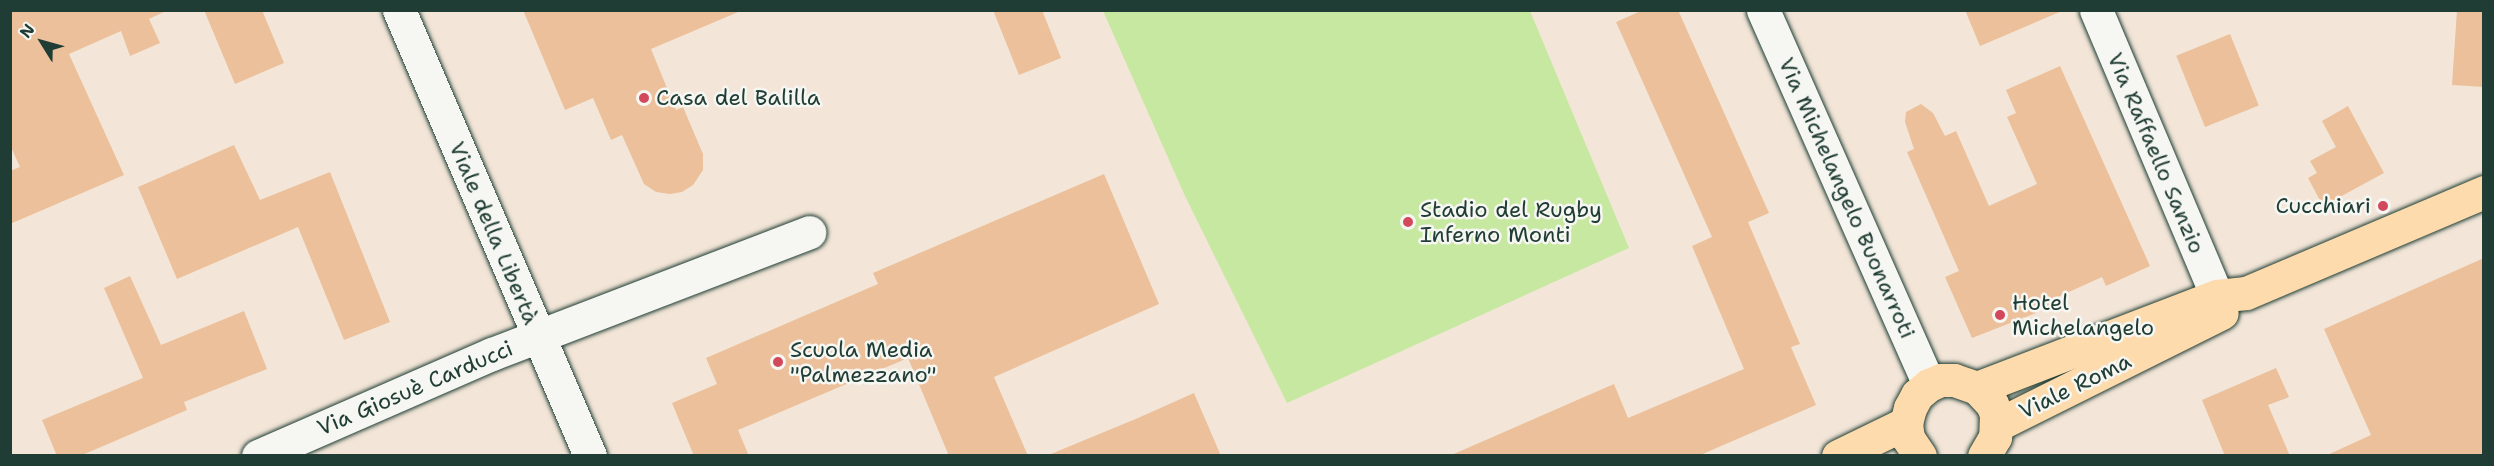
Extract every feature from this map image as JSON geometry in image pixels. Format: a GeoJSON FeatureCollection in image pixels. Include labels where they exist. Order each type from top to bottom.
{"type":"FeatureCollection","features":[{"type":"Feature","properties":{"kind":"main road","name":"Viale Roma"},"geometry":{"type":"LineString","coordinates":[[1977,387],[2231,294],[2484,192]]}},
{"type":"Feature","properties":{"kind":"main road","name":"Viale Roma"},"geometry":{"type":"LineString","coordinates":[[1996,425],[2225,311],[2231,294]]}},
{"type":"Feature","properties":{"kind":"main road"},"geometry":{"type":"LineString","coordinates":[[1920,456],[1908,438],[1906,423],[1910,408],[1917,394],[1929,386],[1941,380],[1954,380],[1977,387],[1992,404],[1996,425],[1995,437],[1984,456]]}},
{"type":"Feature","properties":{"kind":"main road"},"geometry":{"type":"LineString","coordinates":[[1838,456],[1906,423]]}},
{"type":"Feature","properties":{"kind":"street","name":"Viale della Libertà"},"geometry":{"type":"LineString","coordinates":[[399,10],[590,456]]}},
{"type":"Feature","properties":{"kind":"street","name":"Via Michelangelo Buonarroti"},"geometry":{"type":"LineString","coordinates":[[1763,10],[1929,386]]}},
{"type":"Feature","properties":{"kind":"street","name":"Via Raffaello Sanzio"},"geometry":{"type":"LineString","coordinates":[[2096,10],[2231,294]]}},
{"type":"Feature","properties":{"kind":"street","name":"Via Giosuè Carducci"},"geometry":{"type":"LineString","coordinates":[[258,456],[538,335],[809,232]]}},
{"type":"Feature","properties":{"kind":"green space","name":"Stadio del Rugby Inferno Monti"},"geometry":{"type":"Polygon","coordinates":[[[1103,11],[1530,11],[1629,248],[1287,403],[1185,196],[1103,11]]]}},
{"type":"Feature","properties":{"kind":"building"},"geometry":{"type":"Polygon","coordinates":[[[10,10],[168,10],[149,19],[160,43],[130,56],[121,31],[69,54],[124,175],[10,224],[10,171],[20,167],[10,145],[10,10]]]}},
{"type":"Feature","properties":{"kind":"building"},"geometry":{"type":"Polygon","coordinates":[[[204,10],[262,10],[284,63],[235,84],[204,10]]]}},
{"type":"Feature","properties":{"kind":"building","name":"Casa del Balilla"},"geometry":{"type":"Polygon","coordinates":[[[523,10],[743,10],[651,49],[676,110],[683,107],[703,154],[703,170],[693,185],[682,192],[670,194],[656,192],[644,184],[622,135],[611,140],[593,98],[565,110],[523,10]]]}},
{"type":"Feature","properties":{"kind":"building"},"geometry":{"type":"Polygon","coordinates":[[[993,10],[1042,10],[1061,58],[1019,75],[993,10]]]}},
{"type":"Feature","properties":{"kind":"building"},"geometry":{"type":"Polygon","coordinates":[[[1643,10],[1678,10],[1769,213],[1748,222],[1800,344],[1791,347],[1816,405],[1698,456],[1449,456],[1614,384],[1628,418],[1744,369],[1692,246],[1712,237],[1616,22],[1643,10]]]}},
{"type":"Feature","properties":{"kind":"building"},"geometry":{"type":"Polygon","coordinates":[[[1965,10],[2062,10],[2062,11],[1980,46],[1965,10]]]}},
{"type":"Feature","properties":{"kind":"building"},"geometry":{"type":"Polygon","coordinates":[[[2457,10],[2484,10],[2484,87],[2452,85],[2457,10]]]}},
{"type":"Feature","properties":{"kind":"building"},"geometry":{"type":"Polygon","coordinates":[[[2230,34],[2259,105],[2205,127],[2176,56],[2230,34]]]}},
{"type":"Feature","properties":{"kind":"building"},"geometry":{"type":"Polygon","coordinates":[[[2060,66],[2150,266],[2106,286],[2102,277],[2049,301],[2051,305],[2035,311],[2036,313],[1972,338],[1945,277],[1959,271],[1907,152],[1914,149],[1905,122],[1906,112],[1921,104],[1933,113],[1945,136],[1956,131],[1989,206],[2037,184],[2007,117],[2016,113],[2006,90],[2060,66]]]}},
{"type":"Feature","properties":{"kind":"building"},"geometry":{"type":"Polygon","coordinates":[[[2348,106],[2384,173],[2323,206],[2308,178],[2317,173],[2310,161],[2336,147],[2322,121],[2348,106]]]}},
{"type":"Feature","properties":{"kind":"building"},"geometry":{"type":"Polygon","coordinates":[[[234,145],[260,200],[330,172],[390,322],[344,340],[298,227],[177,279],[138,187],[234,145]]]}},
{"type":"Feature","properties":{"kind":"building"},"geometry":{"type":"Polygon","coordinates":[[[1104,174],[1159,304],[994,377],[1028,456],[949,456],[908,358],[738,430],[749,456],[694,456],[672,403],[717,384],[706,358],[878,284],[873,273],[1104,174]]]}},
{"type":"Feature","properties":{"kind":"building"},"geometry":{"type":"Polygon","coordinates":[[[2484,258],[2484,456],[2325,456],[2371,435],[2324,329],[2484,258]]]}},
{"type":"Feature","properties":{"kind":"building"},"geometry":{"type":"Polygon","coordinates":[[[130,276],[161,345],[244,311],[267,369],[184,402],[187,410],[80,456],[57,456],[42,420],[143,378],[104,288],[130,276]]]}},
{"type":"Feature","properties":{"kind":"building"},"geometry":{"type":"Polygon","coordinates":[[[2276,368],[2289,397],[2268,405],[2290,456],[2225,456],[2202,400],[2276,368]]]}},
{"type":"Feature","properties":{"kind":"building"},"geometry":{"type":"Polygon","coordinates":[[[1194,393],[1221,456],[1046,456],[1138,418],[1194,393]]]}},
{"type":"Feature","properties":{"kind":"place","name":"Casa del Balilla"},"geometry":{"type":"Point","coordinates":[644,98]}},
{"type":"Feature","properties":{"kind":"place","name":"Cucchiari"},"geometry":{"type":"Point","coordinates":[2383,206]}},
{"type":"Feature","properties":{"kind":"place","name":"Stadio del Rugby Inferno Monti"},"geometry":{"type":"Point","coordinates":[1408,222]}},
{"type":"Feature","properties":{"kind":"place","name":"Hotel Michelangelo"},"geometry":{"type":"Point","coordinates":[2000,315]}},
{"type":"Feature","properties":{"kind":"place","name":"Scuola Media \"Palmezzano\""},"geometry":{"type":"Point","coordinates":[778,362]}}]}
